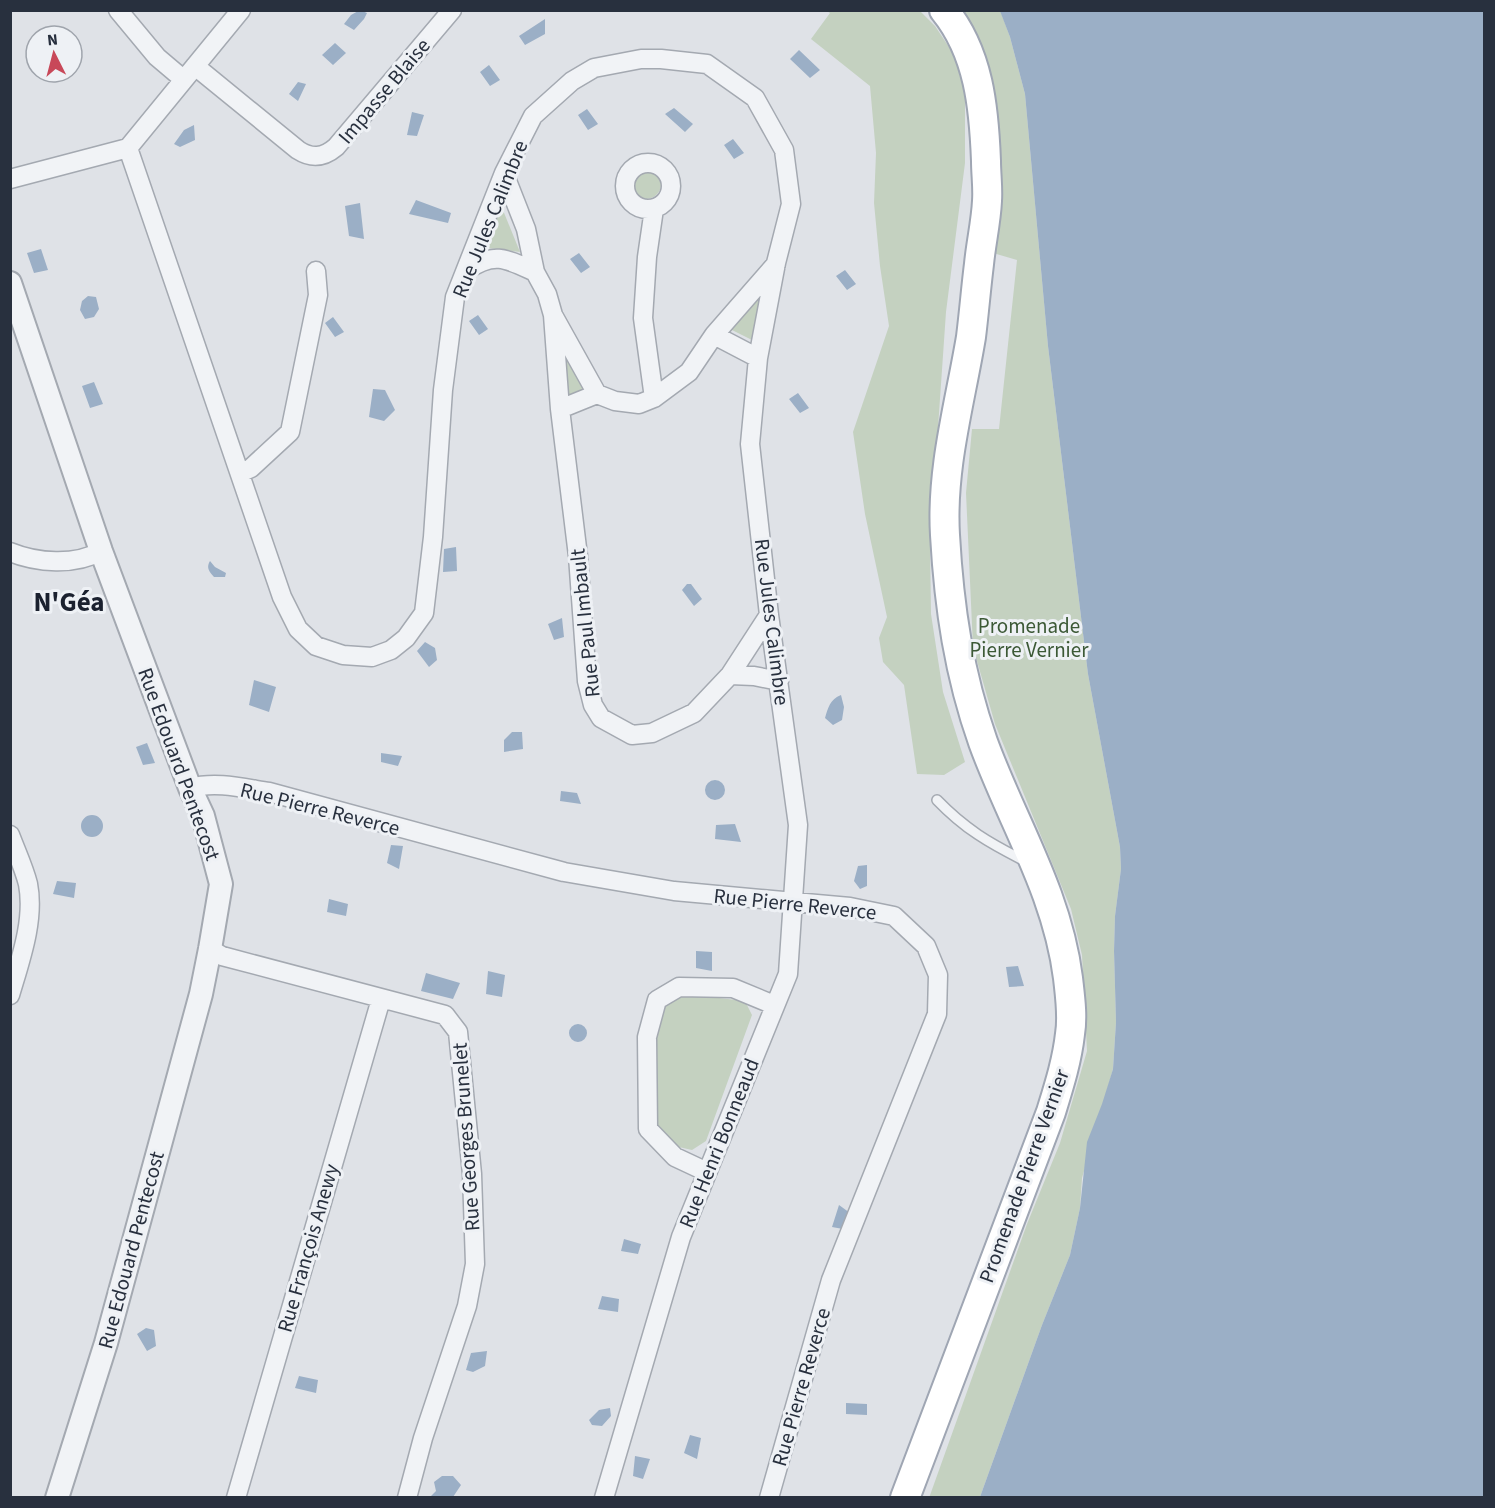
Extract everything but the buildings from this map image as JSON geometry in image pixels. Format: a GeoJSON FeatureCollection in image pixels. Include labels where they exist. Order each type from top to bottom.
{"type":"FeatureCollection","features":[{"type":"Feature","properties":{"kind":"main road","name":"Promenade Pierre Vernier"},"geometry":{"type":"LineString","coordinates":[[905,1497],[1051,1112],[1064,1070],[1071,1032],[1067,969],[1055,916],[1038,868],[984,744],[961,669],[951,616],[945,532],[945,490],[971,337],[987,200],[981,96],[971,59],[955,24],[944,10]]}},
{"type":"Feature","properties":{"kind":"street","name":"Impasse Blaise"},"geometry":{"type":"LineString","coordinates":[[118,10],[157,57],[189,73],[298,150],[314,157],[328,153],[336,147],[452,10]]}},
{"type":"Feature","properties":{"kind":"street"},"geometry":{"type":"LineString","coordinates":[[10,179],[128,148],[241,10]]}},
{"type":"Feature","properties":{"kind":"street","name":"Rue Jules Calimbre"},"geometry":{"type":"LineString","coordinates":[[128,148],[282,597],[298,629],[316,646],[343,655],[372,657],[391,650],[406,638],[424,613],[433,537],[443,390],[455,297],[504,173],[533,116],[572,81],[594,68],[641,59],[707,64],[755,98],[784,150],[791,204],[776,263],[758,358],[750,444],[769,615],[793,784]]}},
{"type":"Feature","properties":{"kind":"street","name":"Rue Paul Imbault"},"geometry":{"type":"LineString","coordinates":[[504,173],[526,230],[535,272],[547,294],[553,315],[560,409],[578,556],[587,681],[593,705],[601,718],[632,735],[652,733],[694,713],[730,675],[769,615]]}},
{"type":"Feature","properties":{"kind":"street"},"geometry":{"type":"LineString","coordinates":[[654,209],[647,257],[643,318],[654,398]]}},
{"type":"Feature","properties":{"kind":"street"},"geometry":{"type":"LineString","coordinates":[[467,270],[482,260],[505,259],[535,272]]}},
{"type":"Feature","properties":{"kind":"street"},"geometry":{"type":"LineString","coordinates":[[560,409],[597,394],[615,401],[639,404],[654,398],[689,372],[714,335],[776,263]]}},
{"type":"Feature","properties":{"kind":"street"},"geometry":{"type":"LineString","coordinates":[[240,473],[251,468],[290,432],[318,295],[316,271]]}},
{"type":"Feature","properties":{"kind":"street","name":"Rue Edouard Pentecost"},"geometry":{"type":"LineString","coordinates":[[10,283],[101,551],[190,788],[203,816],[220,884],[201,994],[106,1343],[57,1497]]}},
{"type":"Feature","properties":{"kind":"street","name":"Rue Paul Imbault"},"geometry":{"type":"LineString","coordinates":[[553,315],[597,394]]}},
{"type":"Feature","properties":{"kind":"street"},"geometry":{"type":"LineString","coordinates":[[714,335],[758,358]]}},
{"type":"Feature","properties":{"kind":"street"},"geometry":{"type":"LineString","coordinates":[[10,552],[27,559],[56,562],[93,556],[101,551]]}},
{"type":"Feature","properties":{"kind":"street"},"geometry":{"type":"LineString","coordinates":[[730,675],[754,676],[779,681]]}},
{"type":"Feature","properties":{"kind":"street","name":"Rue Henri Bonneaud"},"geometry":{"type":"LineString","coordinates":[[604,1497],[650,1335],[681,1237],[788,974],[798,825],[793,784]]}},
{"type":"Feature","properties":{"kind":"street","name":"Rue Pierre Reverce"},"geometry":{"type":"LineString","coordinates":[[190,788],[200,785],[234,786],[269,792],[564,872],[674,891],[850,907],[894,916],[926,946],[938,975],[937,1014],[831,1280],[769,1497]]}},
{"type":"Feature","properties":{"kind":"street"},"geometry":{"type":"LineString","coordinates":[[10,835],[28,885],[29,911],[24,948],[10,995]]}},
{"type":"Feature","properties":{"kind":"street","name":"Rue Georges Brunelet"},"geometry":{"type":"LineString","coordinates":[[210,949],[222,956],[445,1015],[458,1032],[472,1174],[476,1264],[467,1306],[423,1438],[407,1497]]}},
{"type":"Feature","properties":{"kind":"street"},"geometry":{"type":"LineString","coordinates":[[706,1172],[675,1156],[648,1129],[647,1036],[657,1000],[679,987],[733,988],[774,1005]]}},
{"type":"Feature","properties":{"kind":"street","name":"Rue François Anewy"},"geometry":{"type":"LineString","coordinates":[[236,1497],[381,999]]}},
{"type":"Feature","properties":{"kind":"lane"},"geometry":{"type":"LineString","coordinates":[[936,800],[956,820],[984,840],[1038,868]]}},
{"type":"Feature","properties":{"kind":"green space","name":"Promenade Pierre Vernier"},"geometry":{"type":"Polygon","coordinates":[[[1000,10],[1010,37],[1025,94],[1048,346],[1088,674],[1120,847],[1121,869],[1115,916],[1114,951],[1116,1022],[1113,1069],[1082,1178],[1080,1208],[1070,1255],[1042,1325],[980,1497],[929,1498],[1027,1224],[1060,1143],[1087,1051],[1082,955],[1071,909],[995,724],[973,647],[966,493],[972,429],[999,429],[1017,260],[993,253],[1000,149],[996,122],[958,11],[1000,10]]]}},
{"type":"Feature","properties":{"kind":"green space"},"geometry":{"type":"Polygon","coordinates":[[[827,11],[920,11],[935,26],[957,59],[965,96],[965,163],[946,312],[930,543],[931,614],[943,692],[965,762],[944,775],[917,774],[904,685],[883,662],[879,638],[887,617],[865,514],[853,432],[889,326],[874,203],[876,153],[870,86],[811,39],[830,13],[827,11]]]}},
{"type":"Feature","properties":{"kind":"green space"},"geometry":{"type":"Polygon","coordinates":[[[646,169],[657,173],[661,184],[657,195],[646,199],[635,195],[631,184],[635,173],[646,169]]]}},
{"type":"Feature","properties":{"kind":"green space"},"geometry":{"type":"Polygon","coordinates":[[[498,198],[520,252],[480,247],[498,198]]]}},
{"type":"Feature","properties":{"kind":"green space"},"geometry":{"type":"Polygon","coordinates":[[[761,289],[754,341],[728,328],[761,289]]]}},
{"type":"Feature","properties":{"kind":"green space"},"geometry":{"type":"Polygon","coordinates":[[[555,326],[592,391],[560,403],[555,326]]]}},
{"type":"Feature","properties":{"kind":"green space"},"geometry":{"type":"Polygon","coordinates":[[[685,994],[745,1001],[752,1015],[706,1141],[692,1150],[670,1145],[657,1127],[653,1046],[666,1001],[685,994]]]}},
{"type":"Feature","properties":{"kind":"water"},"geometry":{"type":"Polygon","coordinates":[[[360,10],[367,13],[354,30],[344,24],[351,15],[360,10]]]}},
{"type":"Feature","properties":{"kind":"water"},"geometry":{"type":"Polygon","coordinates":[[[1000,11],[1484,11],[1484,1497],[980,1497],[1042,1325],[1070,1255],[1080,1208],[1087,1142],[1113,1069],[1116,1022],[1115,916],[1121,869],[1120,847],[1088,674],[1048,346],[1025,94],[1010,37],[1000,11]]]}},
{"type":"Feature","properties":{"kind":"water"},"geometry":{"type":"Polygon","coordinates":[[[545,19],[545,34],[525,45],[519,36],[545,19]]]}},
{"type":"Feature","properties":{"kind":"water"},"geometry":{"type":"Polygon","coordinates":[[[335,43],[346,53],[333,65],[322,55],[335,43]]]}},
{"type":"Feature","properties":{"kind":"water"},"geometry":{"type":"Polygon","coordinates":[[[799,50],[820,70],[810,78],[790,59],[799,50]]]}},
{"type":"Feature","properties":{"kind":"water"},"geometry":{"type":"Polygon","coordinates":[[[489,65],[500,80],[490,86],[480,72],[489,65]]]}},
{"type":"Feature","properties":{"kind":"water"},"geometry":{"type":"Polygon","coordinates":[[[298,82],[306,84],[298,101],[289,94],[298,82]]]}},
{"type":"Feature","properties":{"kind":"water"},"geometry":{"type":"Polygon","coordinates":[[[674,108],[693,124],[685,132],[665,114],[674,108]]]}},
{"type":"Feature","properties":{"kind":"water"},"geometry":{"type":"Polygon","coordinates":[[[587,109],[598,124],[588,130],[578,115],[587,109]]]}},
{"type":"Feature","properties":{"kind":"water"},"geometry":{"type":"Polygon","coordinates":[[[412,112],[424,115],[417,136],[407,135],[412,112]]]}},
{"type":"Feature","properties":{"kind":"water"},"geometry":{"type":"Polygon","coordinates":[[[194,125],[195,140],[180,147],[174,144],[184,130],[194,125]]]}},
{"type":"Feature","properties":{"kind":"water"},"geometry":{"type":"Polygon","coordinates":[[[733,139],[744,153],[734,159],[724,145],[733,139]]]}},
{"type":"Feature","properties":{"kind":"water"},"geometry":{"type":"Polygon","coordinates":[[[416,200],[451,213],[448,223],[409,214],[416,200]]]}},
{"type":"Feature","properties":{"kind":"water"},"geometry":{"type":"Polygon","coordinates":[[[360,203],[364,239],[349,236],[345,206],[360,203]]]}},
{"type":"Feature","properties":{"kind":"water"},"geometry":{"type":"Polygon","coordinates":[[[41,249],[48,270],[34,273],[27,253],[41,249]]]}},
{"type":"Feature","properties":{"kind":"water"},"geometry":{"type":"Polygon","coordinates":[[[579,253],[590,267],[581,273],[570,259],[579,253]]]}},
{"type":"Feature","properties":{"kind":"water"},"geometry":{"type":"Polygon","coordinates":[[[845,270],[856,284],[847,290],[836,276],[845,270]]]}},
{"type":"Feature","properties":{"kind":"water"},"geometry":{"type":"Polygon","coordinates":[[[88,296],[96,297],[99,309],[94,317],[85,319],[80,310],[82,301],[88,296]]]}},
{"type":"Feature","properties":{"kind":"water"},"geometry":{"type":"Polygon","coordinates":[[[478,315],[488,329],[479,335],[469,321],[478,315]]]}},
{"type":"Feature","properties":{"kind":"water"},"geometry":{"type":"Polygon","coordinates":[[[333,317],[344,332],[335,337],[325,323],[333,317]]]}},
{"type":"Feature","properties":{"kind":"water"},"geometry":{"type":"Polygon","coordinates":[[[94,382],[103,404],[90,408],[82,386],[94,382]]]}},
{"type":"Feature","properties":{"kind":"water"},"geometry":{"type":"Polygon","coordinates":[[[373,389],[385,390],[395,410],[384,421],[369,417],[373,389]]]}},
{"type":"Feature","properties":{"kind":"water"},"geometry":{"type":"Polygon","coordinates":[[[798,393],[809,408],[800,413],[789,399],[798,393]]]}},
{"type":"Feature","properties":{"kind":"water"},"geometry":{"type":"Polygon","coordinates":[[[456,547],[457,571],[443,572],[444,549],[456,547]]]}},
{"type":"Feature","properties":{"kind":"water"},"geometry":{"type":"Polygon","coordinates":[[[210,561],[226,573],[225,577],[214,577],[208,566],[210,561]]]}},
{"type":"Feature","properties":{"kind":"water"},"geometry":{"type":"Polygon","coordinates":[[[687,584],[691,584],[702,599],[694,606],[682,590],[687,584]]]}},
{"type":"Feature","properties":{"kind":"water"},"geometry":{"type":"Polygon","coordinates":[[[562,618],[564,637],[554,640],[548,624],[562,618]]]}},
{"type":"Feature","properties":{"kind":"water"},"geometry":{"type":"Polygon","coordinates":[[[425,642],[435,648],[437,660],[429,667],[417,651],[425,642]]]}},
{"type":"Feature","properties":{"kind":"water"},"geometry":{"type":"Polygon","coordinates":[[[254,680],[276,687],[269,712],[249,705],[254,680]]]}},
{"type":"Feature","properties":{"kind":"water"},"geometry":{"type":"Polygon","coordinates":[[[841,695],[844,707],[842,720],[833,725],[825,718],[832,701],[841,695]]]}},
{"type":"Feature","properties":{"kind":"water"},"geometry":{"type":"Polygon","coordinates":[[[512,732],[522,732],[523,749],[504,752],[504,740],[512,732]]]}},
{"type":"Feature","properties":{"kind":"water"},"geometry":{"type":"Polygon","coordinates":[[[147,743],[155,763],[143,765],[136,747],[147,743]]]}},
{"type":"Feature","properties":{"kind":"water"},"geometry":{"type":"Polygon","coordinates":[[[381,753],[402,756],[398,766],[381,762],[381,753]]]}},
{"type":"Feature","properties":{"kind":"water"},"geometry":{"type":"Polygon","coordinates":[[[715,780],[722,783],[725,790],[722,797],[715,800],[708,797],[705,790],[708,783],[715,780]]]}},
{"type":"Feature","properties":{"kind":"water"},"geometry":{"type":"Polygon","coordinates":[[[561,791],[577,793],[581,804],[560,801],[561,791]]]}},
{"type":"Feature","properties":{"kind":"water"},"geometry":{"type":"Polygon","coordinates":[[[92,815],[100,818],[103,826],[100,834],[92,837],[84,834],[81,826],[84,818],[92,815]]]}},
{"type":"Feature","properties":{"kind":"water"},"geometry":{"type":"Polygon","coordinates":[[[735,824],[741,842],[715,839],[716,825],[735,824]]]}},
{"type":"Feature","properties":{"kind":"water"},"geometry":{"type":"Polygon","coordinates":[[[391,845],[403,846],[399,869],[387,863],[391,845]]]}},
{"type":"Feature","properties":{"kind":"water"},"geometry":{"type":"Polygon","coordinates":[[[867,865],[867,886],[860,889],[854,881],[858,866],[867,865]]]}},
{"type":"Feature","properties":{"kind":"water"},"geometry":{"type":"Polygon","coordinates":[[[57,881],[76,883],[74,898],[53,894],[57,881]]]}},
{"type":"Feature","properties":{"kind":"water"},"geometry":{"type":"Polygon","coordinates":[[[329,899],[348,904],[346,916],[327,912],[329,899]]]}},
{"type":"Feature","properties":{"kind":"water"},"geometry":{"type":"Polygon","coordinates":[[[696,951],[712,952],[712,971],[696,968],[696,951]]]}},
{"type":"Feature","properties":{"kind":"water"},"geometry":{"type":"Polygon","coordinates":[[[1018,966],[1024,986],[1009,987],[1006,967],[1018,966]]]}},
{"type":"Feature","properties":{"kind":"water"},"geometry":{"type":"Polygon","coordinates":[[[488,971],[505,975],[502,997],[486,994],[488,971]]]}},
{"type":"Feature","properties":{"kind":"water"},"geometry":{"type":"Polygon","coordinates":[[[426,973],[460,983],[453,999],[421,991],[426,973]]]}},
{"type":"Feature","properties":{"kind":"water"},"geometry":{"type":"Polygon","coordinates":[[[578,1024],[584,1027],[587,1033],[584,1039],[578,1042],[572,1039],[569,1033],[572,1027],[578,1024]]]}},
{"type":"Feature","properties":{"kind":"water"},"geometry":{"type":"Polygon","coordinates":[[[839,1205],[850,1213],[843,1229],[832,1227],[839,1205]]]}},
{"type":"Feature","properties":{"kind":"water"},"geometry":{"type":"Polygon","coordinates":[[[624,1239],[641,1244],[638,1254],[621,1251],[624,1239]]]}},
{"type":"Feature","properties":{"kind":"water"},"geometry":{"type":"Polygon","coordinates":[[[602,1296],[619,1299],[618,1312],[598,1309],[602,1296]]]}},
{"type":"Feature","properties":{"kind":"water"},"geometry":{"type":"Polygon","coordinates":[[[146,1328],[154,1330],[156,1346],[147,1351],[137,1334],[146,1328]]]}},
{"type":"Feature","properties":{"kind":"water"},"geometry":{"type":"Polygon","coordinates":[[[487,1351],[485,1366],[473,1372],[466,1370],[471,1353],[487,1351]]]}},
{"type":"Feature","properties":{"kind":"water"},"geometry":{"type":"Polygon","coordinates":[[[299,1376],[318,1380],[316,1393],[295,1388],[299,1376]]]}},
{"type":"Feature","properties":{"kind":"water"},"geometry":{"type":"Polygon","coordinates":[[[846,1403],[867,1404],[867,1415],[846,1414],[846,1403]]]}},
{"type":"Feature","properties":{"kind":"water"},"geometry":{"type":"Polygon","coordinates":[[[610,1408],[611,1416],[602,1426],[592,1425],[589,1420],[599,1410],[610,1408]]]}},
{"type":"Feature","properties":{"kind":"water"},"geometry":{"type":"Polygon","coordinates":[[[690,1435],[701,1438],[697,1459],[684,1453],[690,1435]]]}},
{"type":"Feature","properties":{"kind":"water"},"geometry":{"type":"Polygon","coordinates":[[[635,1456],[650,1459],[643,1479],[633,1476],[635,1456]]]}},
{"type":"Feature","properties":{"kind":"water"},"geometry":{"type":"Polygon","coordinates":[[[442,1476],[453,1476],[461,1485],[453,1497],[430,1497],[436,1491],[434,1482],[442,1476]]]}},
{"type":"Feature","properties":{"kind":"district","name":"N'Géa"},"geometry":{"type":"Point","coordinates":[69,602]}}]}
